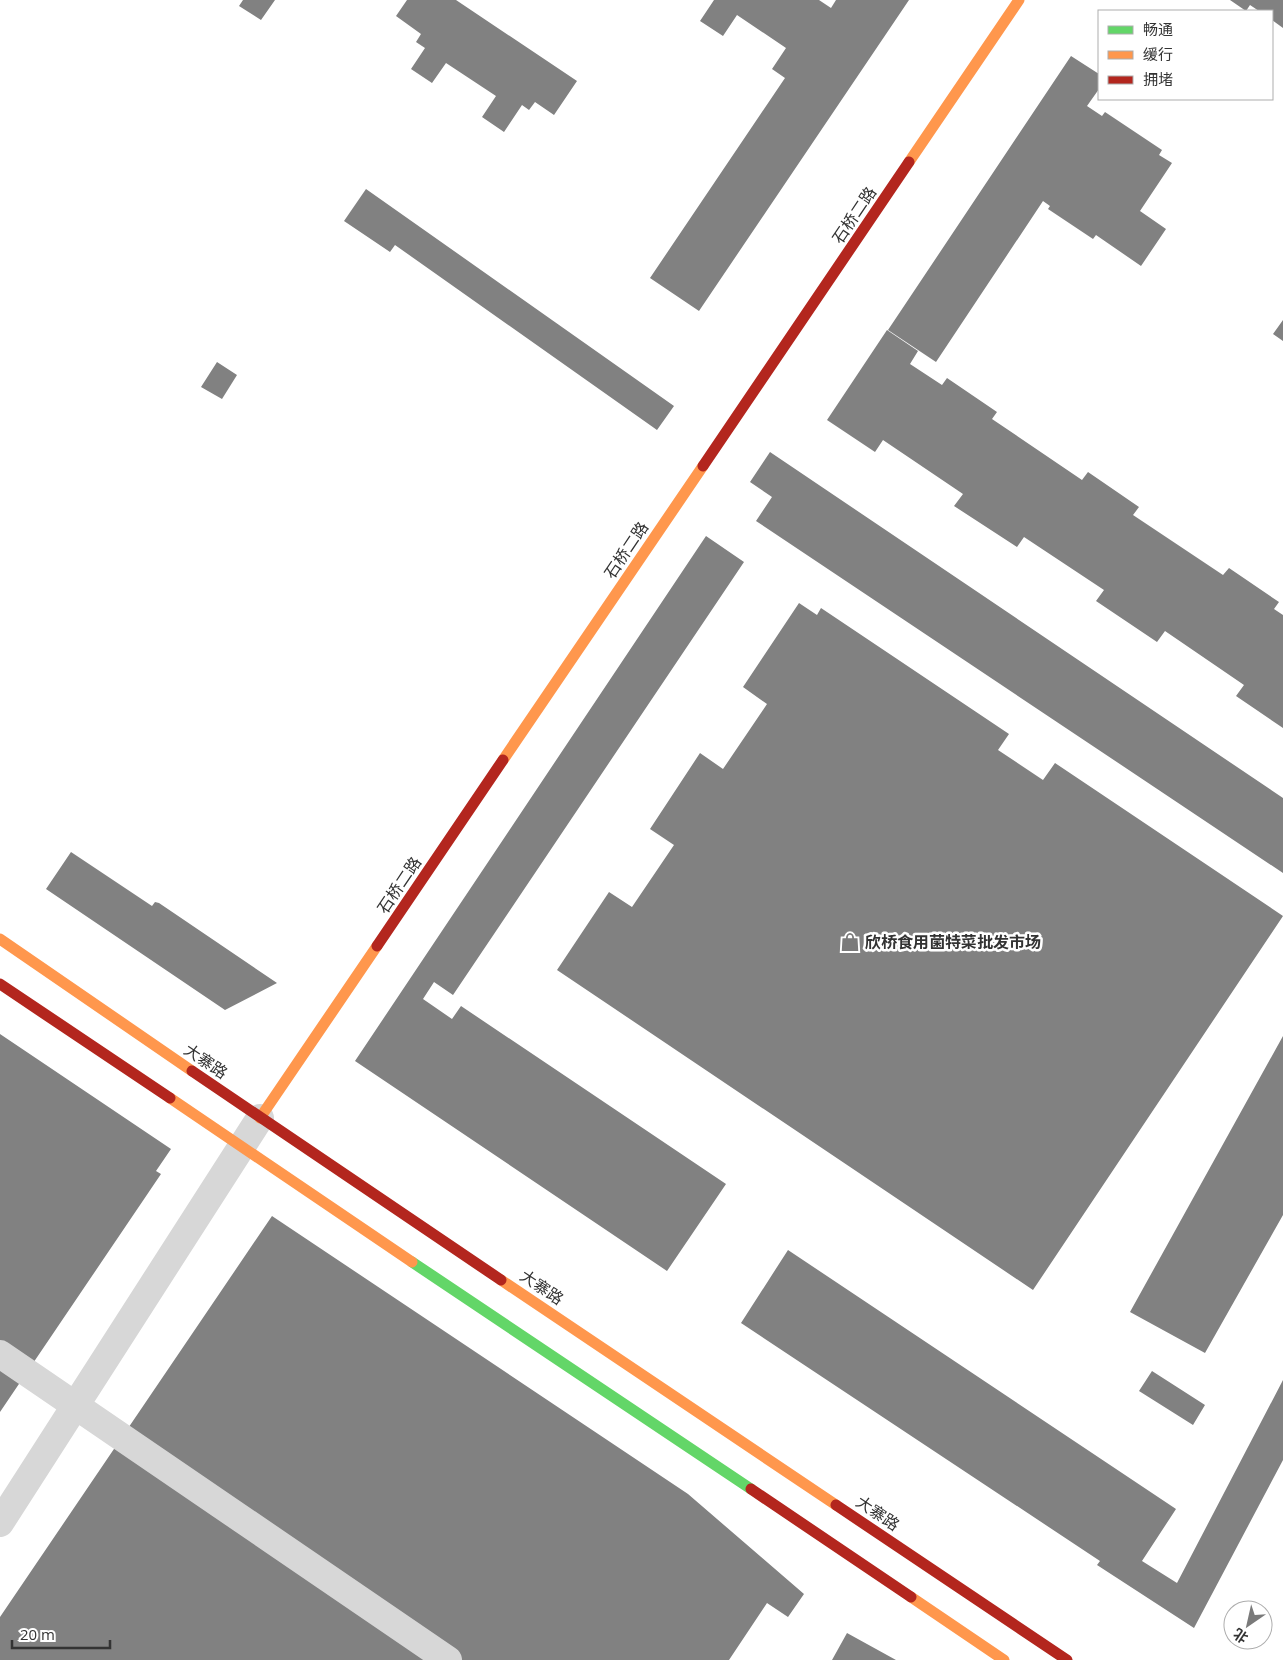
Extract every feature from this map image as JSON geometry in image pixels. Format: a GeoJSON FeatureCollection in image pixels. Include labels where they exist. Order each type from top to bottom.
{"type":"FeatureCollection","features":[{"type":"Feature","properties":{"kind":"main road","name":"石桥二路"},"geometry":{"type":"LineString","coordinates":[[260,1118],[1019,0]]}},
{"type":"Feature","properties":{"kind":"main road","name":"大寨路"},"geometry":{"type":"LineString","coordinates":[[0,939],[260,1118],[1067,1660]]}},
{"type":"Feature","properties":{"kind":"main road"},"geometry":{"type":"LineString","coordinates":[[0,984],[1004,1660]]}},
{"type":"Feature","properties":{"kind":"street"},"geometry":{"type":"LineString","coordinates":[[0,1523],[260,1118]]}},
{"type":"Feature","properties":{"kind":"street"},"geometry":{"type":"LineString","coordinates":[[0,1354],[448,1660]]}},
{"type":"Feature","properties":{"kind":"building"},"geometry":{"type":"Polygon","coordinates":[[[243,0],[275,0],[261,20],[239,6],[243,0]]]}},
{"type":"Feature","properties":{"kind":"building"},"geometry":{"type":"Polygon","coordinates":[[[407,0],[456,0],[577,81],[554,115],[535,102],[529,110],[522,105],[504,132],[482,117],[496,96],[446,63],[432,83],[411,69],[425,48],[416,42],[421,34],[396,16],[407,0]]]}},
{"type":"Feature","properties":{"kind":"building"},"geometry":{"type":"Polygon","coordinates":[[[714,0],[819,0],[831,8],[836,0],[909,0],[699,311],[650,278],[785,78],[772,69],[786,48],[737,15],[723,36],[700,21],[714,0]]]}},
{"type":"Feature","properties":{"kind":"building"},"geometry":{"type":"Polygon","coordinates":[[[1230,0],[1283,0],[1283,28],[1273,21],[1273,10],[1258,10],[1250,5],[1245,10],[1230,0]]]}},
{"type":"Feature","properties":{"kind":"building"},"geometry":{"type":"Polygon","coordinates":[[[1071,56],[1098,73],[1098,90],[1087,106],[1102,116],[1105,112],[1162,150],[1159,155],[1172,163],[1140,211],[1166,229],[1141,266],[1096,235],[1093,239],[1048,209],[1050,206],[1043,201],[936,362],[888,330],[1071,56]]]}},
{"type":"Feature","properties":{"kind":"building"},"geometry":{"type":"Polygon","coordinates":[[[366,189],[674,406],[657,430],[395,245],[390,252],[344,221],[366,189]]]}},
{"type":"Feature","properties":{"kind":"building"},"geometry":{"type":"Polygon","coordinates":[[[1283,320],[1283,341],[1273,334],[1283,320]]]}},
{"type":"Feature","properties":{"kind":"building"},"geometry":{"type":"Polygon","coordinates":[[[887,330],[918,351],[910,364],[942,385],[947,378],[997,412],[992,419],[1082,480],[1088,472],[1139,507],[1133,515],[1223,575],[1229,568],[1279,602],[1274,609],[1283,615],[1283,728],[1236,696],[1244,685],[1165,631],[1157,642],[1096,601],[1104,590],[1024,537],[1017,547],[954,506],[963,494],[883,440],[875,452],[827,420],[887,330]]]}},
{"type":"Feature","properties":{"kind":"building"},"geometry":{"type":"Polygon","coordinates":[[[217,362],[237,375],[222,399],[201,387],[217,362]]]}},
{"type":"Feature","properties":{"kind":"building"},"geometry":{"type":"Polygon","coordinates":[[[770,452],[1283,798],[1283,873],[756,521],[772,497],[750,482],[770,452]]]}},
{"type":"Feature","properties":{"kind":"building"},"geometry":{"type":"Polygon","coordinates":[[[706,536],[744,562],[453,995],[434,982],[423,999],[452,1019],[461,1006],[726,1184],[667,1271],[355,1061],[706,536]]]}},
{"type":"Feature","properties":{"kind":"building"},"geometry":{"type":"Polygon","coordinates":[[[799,603],[817,615],[821,608],[1009,734],[998,750],[1043,780],[1055,763],[1283,916],[1033,1290],[557,970],[609,892],[632,907],[674,845],[650,829],[700,753],[723,769],[767,704],[743,687],[799,603]]]}},
{"type":"Feature","properties":{"kind":"building"},"geometry":{"type":"Polygon","coordinates":[[[71,852],[152,906],[155,902],[159,903],[277,983],[225,1010],[46,889],[71,852]]]}},
{"type":"Feature","properties":{"kind":"building"},"geometry":{"type":"Polygon","coordinates":[[[0,1034],[171,1149],[156,1171],[161,1174],[0,1412],[0,1034]]]}},
{"type":"Feature","properties":{"kind":"building"},"geometry":{"type":"Polygon","coordinates":[[[1283,1036],[1283,1215],[1205,1353],[1130,1312],[1283,1036]]]}},
{"type":"Feature","properties":{"kind":"building"},"geometry":{"type":"Polygon","coordinates":[[[272,1216],[688,1494],[804,1594],[788,1617],[767,1603],[729,1660],[0,1660],[0,1617],[272,1216]]]}},
{"type":"Feature","properties":{"kind":"building"},"geometry":{"type":"Polygon","coordinates":[[[788,1250],[1176,1509],[1142,1561],[1177,1583],[1283,1380],[1283,1460],[1194,1628],[1097,1565],[1100,1561],[741,1323],[788,1250]]]}},
{"type":"Feature","properties":{"kind":"building"},"geometry":{"type":"Polygon","coordinates":[[[1152,1371],[1205,1405],[1193,1425],[1139,1391],[1152,1371]]]}},
{"type":"Feature","properties":{"kind":"building"},"geometry":{"type":"Polygon","coordinates":[[[847,1633],[896,1660],[832,1660],[847,1633]]]}},
{"type":"Feature","properties":{"kind":"traffic: fast"},"geometry":{"type":"LineString","coordinates":[[412,1262],[751,1489]]}},
{"type":"Feature","properties":{"kind":"traffic: slow"},"geometry":{"type":"LineString","coordinates":[[909,162],[1019,0]]}},
{"type":"Feature","properties":{"kind":"traffic: slow"},"geometry":{"type":"LineString","coordinates":[[503,760],[703,466]]}},
{"type":"Feature","properties":{"kind":"traffic: slow"},"geometry":{"type":"LineString","coordinates":[[0,939],[192,1071]]}},
{"type":"Feature","properties":{"kind":"traffic: slow"},"geometry":{"type":"LineString","coordinates":[[260,1118],[377,946]]}},
{"type":"Feature","properties":{"kind":"traffic: slow"},"geometry":{"type":"LineString","coordinates":[[170,1098],[412,1262]]}},
{"type":"Feature","properties":{"kind":"traffic: slow"},"geometry":{"type":"LineString","coordinates":[[501,1280],[836,1505]]}},
{"type":"Feature","properties":{"kind":"traffic: slow"},"geometry":{"type":"LineString","coordinates":[[911,1597],[1004,1660]]}},
{"type":"Feature","properties":{"kind":"traffic: jam"},"geometry":{"type":"LineString","coordinates":[[703,466],[909,162]]}},
{"type":"Feature","properties":{"kind":"traffic: jam"},"geometry":{"type":"LineString","coordinates":[[377,946],[503,760]]}},
{"type":"Feature","properties":{"kind":"traffic: jam"},"geometry":{"type":"LineString","coordinates":[[0,984],[170,1098]]}},
{"type":"Feature","properties":{"kind":"traffic: jam"},"geometry":{"type":"LineString","coordinates":[[192,1071],[501,1280]]}},
{"type":"Feature","properties":{"kind":"traffic: jam"},"geometry":{"type":"LineString","coordinates":[[751,1489],[911,1597]]}},
{"type":"Feature","properties":{"kind":"traffic: jam"},"geometry":{"type":"LineString","coordinates":[[836,1505],[1067,1660]]}},
{"type":"Feature","properties":{"kind":"place","name":"欣桥食用菌特菜批发市场"},"geometry":{"type":"Point","coordinates":[850,942]}}]}
